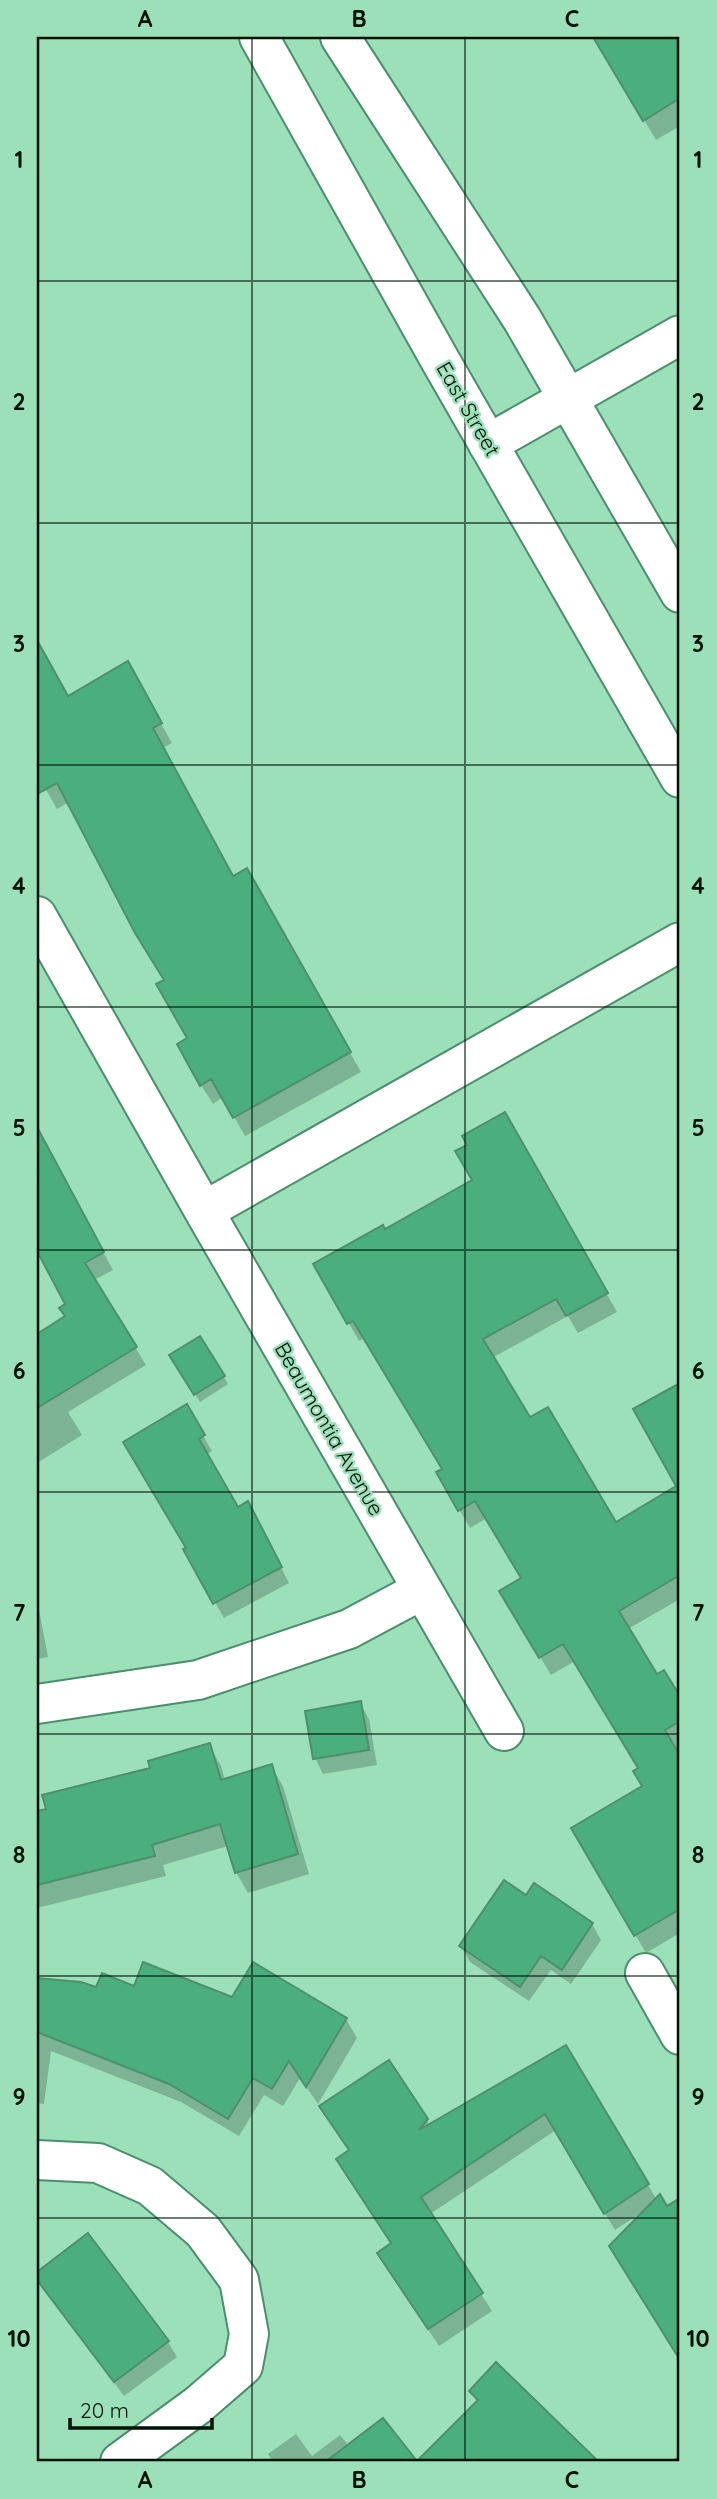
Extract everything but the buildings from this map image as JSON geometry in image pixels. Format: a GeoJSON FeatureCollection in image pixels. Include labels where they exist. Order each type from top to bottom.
{"type":"FeatureCollection","features":[{"type":"Feature","properties":{"kind":"street","name":"East Street"},"geometry":{"type":"LineString","coordinates":[[259,37],[680,778]]}},
{"type":"Feature","properties":{"kind":"street"},"geometry":{"type":"LineString","coordinates":[[341,37],[522,319],[680,593]]}},
{"type":"Feature","properties":{"kind":"street"},"geometry":{"type":"LineString","coordinates":[[488,444],[680,335]]}},
{"type":"Feature","properties":{"kind":"street","name":"Beaumontia Avenue"},"geometry":{"type":"LineString","coordinates":[[37,916],[504,1731]]}},
{"type":"Feature","properties":{"kind":"street"},"geometry":{"type":"LineString","coordinates":[[204,1211],[680,942]]}},
{"type":"Feature","properties":{"kind":"street"},"geometry":{"type":"LineString","coordinates":[[37,1704],[198,1680],[349,1629],[422,1590]]}},
{"type":"Feature","properties":{"kind":"street"},"geometry":{"type":"LineString","coordinates":[[645,1973],[680,2035]]}},
{"type":"Feature","properties":{"kind":"street"},"geometry":{"type":"LineString","coordinates":[[37,2160],[97,2163],[150,2186],[203,2231],[239,2280],[249,2334],[243,2366],[198,2405],[120,2462]]}}]}
